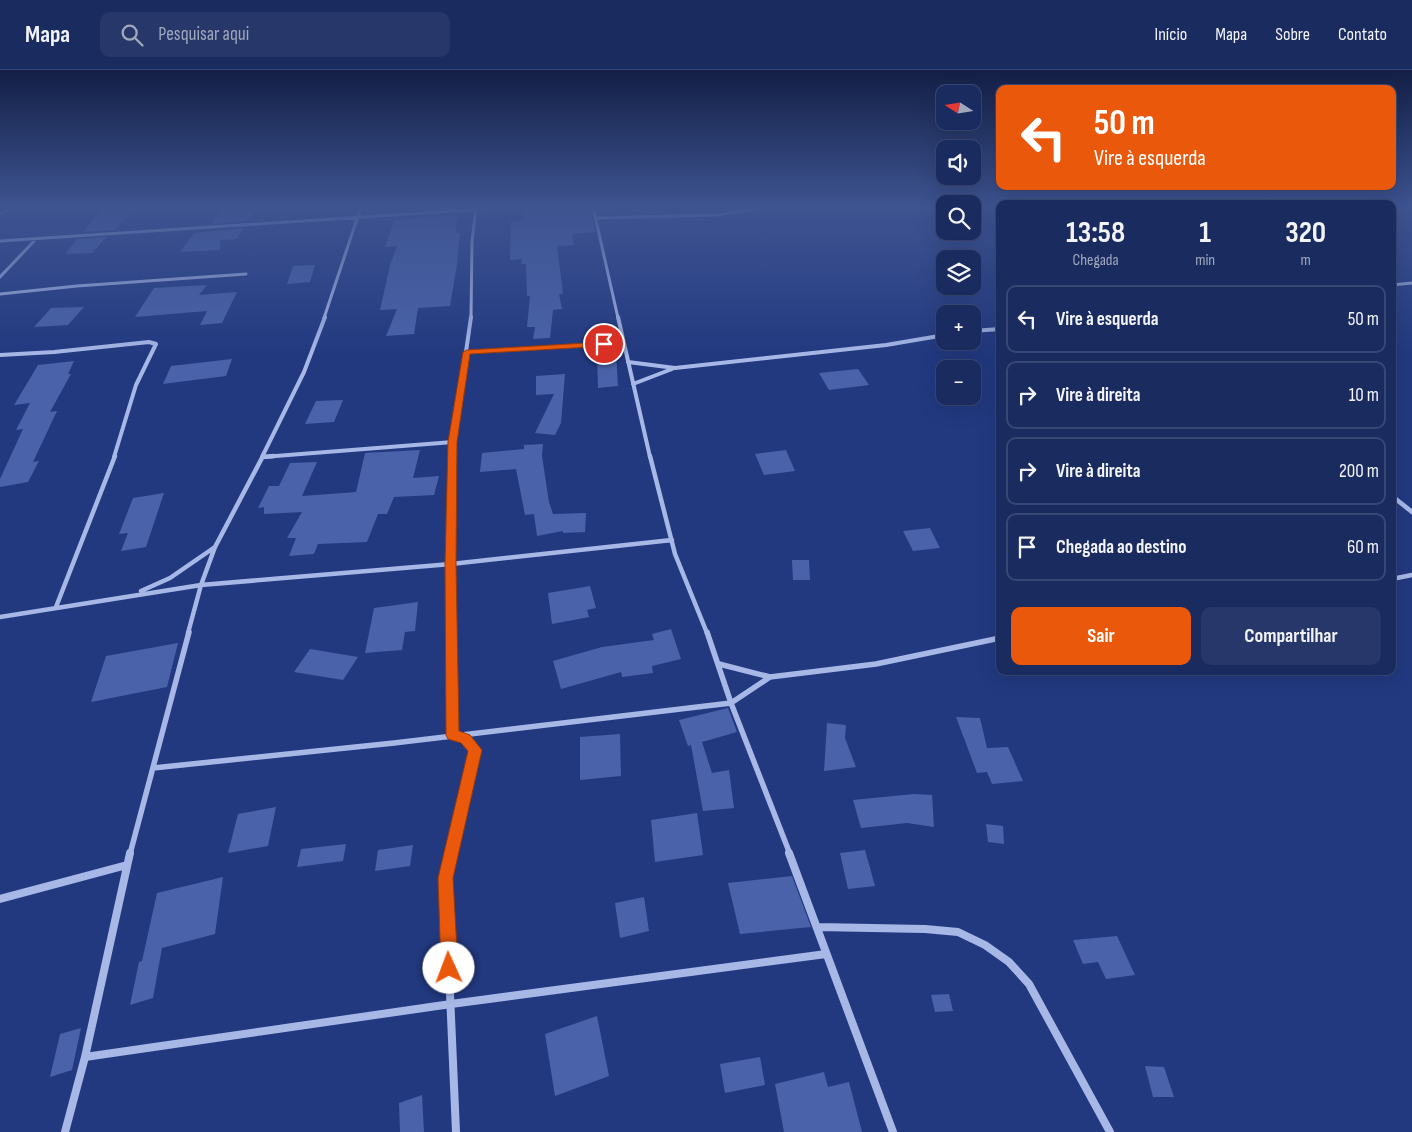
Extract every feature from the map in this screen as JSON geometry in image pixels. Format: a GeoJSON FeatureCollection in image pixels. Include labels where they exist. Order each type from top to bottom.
{"type":"FeatureCollection","features":[{"type":"Feature","properties":{"kind":"street"},"geometry":{"type":"LineString","coordinates":[[0,277],[19,257]]}},
{"type":"Feature","properties":{"kind":"street"},"geometry":{"type":"LineString","coordinates":[[65,1132],[85,1057],[127,865],[201,585],[215,547],[304,372],[331,301],[345,257]]}},
{"type":"Feature","properties":{"kind":"street"},"geometry":{"type":"LineString","coordinates":[[453,735],[451,564],[453,442],[471,322],[472,257]]}},
{"type":"Feature","properties":{"kind":"street"},"geometry":{"type":"LineString","coordinates":[[604,257],[633,384],[676,554],[719,664],[731,703],[818,927],[826,954],[892,1132]]}},
{"type":"Feature","properties":{"kind":"street"},"geometry":{"type":"LineString","coordinates":[[0,294],[246,274]]}},
{"type":"Feature","properties":{"kind":"street"},"geometry":{"type":"LineString","coordinates":[[1396,285],[1412,284]]}},
{"type":"Feature","properties":{"kind":"street"},"geometry":{"type":"LineString","coordinates":[[981,330],[996,329]]}},
{"type":"Feature","properties":{"kind":"street"},"geometry":{"type":"LineString","coordinates":[[628,362],[675,368],[877,346],[936,336]]}},
{"type":"Feature","properties":{"kind":"street"},"geometry":{"type":"LineString","coordinates":[[0,355],[149,342],[156,344],[136,385],[114,459],[56,607]]}},
{"type":"Feature","properties":{"kind":"street"},"geometry":{"type":"LineString","coordinates":[[467,352],[624,344]]}},
{"type":"Feature","properties":{"kind":"street"},"geometry":{"type":"LineString","coordinates":[[633,384],[675,368]]}},
{"type":"Feature","properties":{"kind":"street"},"geometry":{"type":"LineString","coordinates":[[262,457],[453,442]]}},
{"type":"Feature","properties":{"kind":"street"},"geometry":{"type":"LineString","coordinates":[[1396,499],[1412,512]]}},
{"type":"Feature","properties":{"kind":"street"},"geometry":{"type":"LineString","coordinates":[[0,617],[201,585],[451,564],[672,540]]}},
{"type":"Feature","properties":{"kind":"street"},"geometry":{"type":"LineString","coordinates":[[136,594],[170,578],[215,547]]}},
{"type":"Feature","properties":{"kind":"street"},"geometry":{"type":"LineString","coordinates":[[1396,578],[1412,575]]}},
{"type":"Feature","properties":{"kind":"street"},"geometry":{"type":"LineString","coordinates":[[719,664],[770,677],[876,664],[996,639]]}},
{"type":"Feature","properties":{"kind":"street"},"geometry":{"type":"LineString","coordinates":[[153,768],[394,743],[731,703],[770,677]]}},
{"type":"Feature","properties":{"kind":"street"},"geometry":{"type":"LineString","coordinates":[[453,735],[465,739],[475,750],[445,878],[456,1132]]}},
{"type":"Feature","properties":{"kind":"street"},"geometry":{"type":"LineString","coordinates":[[0,899],[127,865]]}},
{"type":"Feature","properties":{"kind":"street"},"geometry":{"type":"LineString","coordinates":[[818,927],[925,929],[958,932],[985,944],[1009,962],[1029,984],[1110,1132]]}},
{"type":"Feature","properties":{"kind":"street"},"geometry":{"type":"LineString","coordinates":[[85,1057],[451,1004],[826,954]]}},
{"type":"Feature","properties":{"kind":"building"},"geometry":{"type":"Polygon","coordinates":[[[393,257],[458,257],[450,306],[418,308],[414,334],[386,336],[397,309],[380,310],[393,257]]]}},
{"type":"Feature","properties":{"kind":"building"},"geometry":{"type":"Polygon","coordinates":[[[510,257],[558,257],[563,294],[559,294],[562,309],[553,310],[550,338],[533,339],[535,327],[527,327],[530,296],[527,296],[526,264],[521,264],[522,259],[510,260],[510,257]]]}},
{"type":"Feature","properties":{"kind":"building"},"geometry":{"type":"Polygon","coordinates":[[[315,265],[310,282],[287,284],[293,266],[315,265]]]}},
{"type":"Feature","properties":{"kind":"building"},"geometry":{"type":"Polygon","coordinates":[[[207,285],[199,295],[237,292],[222,323],[200,325],[207,311],[135,317],[154,288],[207,285]]]}},
{"type":"Feature","properties":{"kind":"building"},"geometry":{"type":"Polygon","coordinates":[[[84,307],[68,325],[34,327],[51,308],[84,307]]]}},
{"type":"Feature","properties":{"kind":"building"},"geometry":{"type":"Polygon","coordinates":[[[616,353],[618,386],[598,388],[597,355],[616,353]]]}},
{"type":"Feature","properties":{"kind":"building"},"geometry":{"type":"Polygon","coordinates":[[[232,359],[226,376],[163,384],[171,366],[232,359]]]}},
{"type":"Feature","properties":{"kind":"building"},"geometry":{"type":"Polygon","coordinates":[[[74,361],[68,374],[71,374],[50,412],[57,411],[33,462],[39,461],[28,482],[0,487],[0,479],[23,429],[16,430],[30,403],[14,405],[38,365],[74,361]]]}},
{"type":"Feature","properties":{"kind":"building"},"geometry":{"type":"Polygon","coordinates":[[[858,369],[869,385],[829,390],[819,373],[858,369]]]}},
{"type":"Feature","properties":{"kind":"building"},"geometry":{"type":"Polygon","coordinates":[[[565,374],[561,423],[555,435],[535,433],[554,394],[536,395],[536,376],[565,374]]]}},
{"type":"Feature","properties":{"kind":"building"},"geometry":{"type":"Polygon","coordinates":[[[343,400],[334,422],[305,424],[316,401],[343,400]]]}},
{"type":"Feature","properties":{"kind":"building"},"geometry":{"type":"Polygon","coordinates":[[[543,444],[542,456],[549,502],[553,514],[586,513],[585,532],[563,533],[563,531],[537,536],[534,514],[525,515],[516,469],[480,472],[482,453],[524,449],[524,445],[543,444]]]}},
{"type":"Feature","properties":{"kind":"building"},"geometry":{"type":"Polygon","coordinates":[[[420,450],[413,478],[439,476],[434,495],[394,497],[387,514],[378,514],[367,542],[318,544],[314,554],[289,556],[296,538],[287,538],[302,512],[264,514],[264,507],[258,508],[269,486],[279,486],[290,463],[317,462],[302,496],[356,492],[365,453],[420,450]]]}},
{"type":"Feature","properties":{"kind":"building"},"geometry":{"type":"Polygon","coordinates":[[[786,450],[795,471],[764,475],[755,454],[786,450]]]}},
{"type":"Feature","properties":{"kind":"building"},"geometry":{"type":"Polygon","coordinates":[[[164,493],[146,547],[121,551],[128,533],[119,534],[133,498],[164,493]]]}},
{"type":"Feature","properties":{"kind":"building"},"geometry":{"type":"Polygon","coordinates":[[[930,528],[940,548],[913,551],[903,531],[930,528]]]}},
{"type":"Feature","properties":{"kind":"building"},"geometry":{"type":"Polygon","coordinates":[[[792,560],[809,560],[810,580],[793,580],[792,560]]]}},
{"type":"Feature","properties":{"kind":"building"},"geometry":{"type":"Polygon","coordinates":[[[590,586],[596,608],[587,610],[589,617],[552,624],[548,593],[590,586]]]}},
{"type":"Feature","properties":{"kind":"building"},"geometry":{"type":"Polygon","coordinates":[[[418,602],[415,631],[405,632],[402,650],[365,653],[374,608],[418,602]]]}},
{"type":"Feature","properties":{"kind":"building"},"geometry":{"type":"Polygon","coordinates":[[[671,629],[681,659],[652,666],[653,673],[622,677],[621,672],[561,689],[553,661],[602,647],[654,640],[652,634],[671,629]]]}},
{"type":"Feature","properties":{"kind":"building"},"geometry":{"type":"Polygon","coordinates":[[[178,643],[167,687],[91,702],[106,656],[178,643]]]}},
{"type":"Feature","properties":{"kind":"building"},"geometry":{"type":"Polygon","coordinates":[[[310,649],[358,657],[343,680],[294,672],[310,649]]]}},
{"type":"Feature","properties":{"kind":"building"},"geometry":{"type":"Polygon","coordinates":[[[728,708],[737,732],[702,742],[712,773],[729,770],[734,808],[703,811],[691,745],[688,746],[679,720],[728,708]]]}},
{"type":"Feature","properties":{"kind":"building"},"geometry":{"type":"Polygon","coordinates":[[[956,717],[980,718],[987,748],[1008,747],[1023,781],[992,784],[987,772],[977,773],[956,717]]]}},
{"type":"Feature","properties":{"kind":"building"},"geometry":{"type":"Polygon","coordinates":[[[827,723],[846,725],[845,738],[856,767],[824,771],[827,723]]]}},
{"type":"Feature","properties":{"kind":"building"},"geometry":{"type":"Polygon","coordinates":[[[620,734],[621,776],[580,780],[580,737],[620,734]]]}},
{"type":"Feature","properties":{"kind":"building"},"geometry":{"type":"Polygon","coordinates":[[[914,794],[932,795],[934,827],[907,823],[861,828],[853,800],[914,794]]]}},
{"type":"Feature","properties":{"kind":"building"},"geometry":{"type":"Polygon","coordinates":[[[276,807],[268,846],[228,853],[238,814],[276,807]]]}},
{"type":"Feature","properties":{"kind":"building"},"geometry":{"type":"Polygon","coordinates":[[[697,813],[703,855],[655,862],[651,820],[697,813]]]}},
{"type":"Feature","properties":{"kind":"building"},"geometry":{"type":"Polygon","coordinates":[[[986,824],[1003,826],[1004,844],[988,842],[986,824]]]}},
{"type":"Feature","properties":{"kind":"building"},"geometry":{"type":"Polygon","coordinates":[[[346,844],[343,861],[297,867],[301,849],[346,844]]]}},
{"type":"Feature","properties":{"kind":"building"},"geometry":{"type":"Polygon","coordinates":[[[413,845],[410,866],[375,871],[378,850],[413,845]]]}},
{"type":"Feature","properties":{"kind":"building"},"geometry":{"type":"Polygon","coordinates":[[[865,850],[875,886],[848,889],[840,853],[865,850]]]}},
{"type":"Feature","properties":{"kind":"building"},"geometry":{"type":"Polygon","coordinates":[[[792,876],[811,927],[740,934],[728,883],[792,876]]]}},
{"type":"Feature","properties":{"kind":"building"},"geometry":{"type":"Polygon","coordinates":[[[223,877],[215,934],[162,948],[153,998],[130,1005],[157,893],[223,877]]]}},
{"type":"Feature","properties":{"kind":"building"},"geometry":{"type":"Polygon","coordinates":[[[644,897],[649,931],[620,938],[615,903],[644,897]]]}},
{"type":"Feature","properties":{"kind":"building"},"geometry":{"type":"Polygon","coordinates":[[[1117,936],[1135,975],[1106,979],[1098,962],[1083,964],[1073,940],[1117,936]]]}},
{"type":"Feature","properties":{"kind":"building"},"geometry":{"type":"Polygon","coordinates":[[[949,994],[953,1011],[935,1012],[931,995],[949,994]]]}},
{"type":"Feature","properties":{"kind":"building"},"geometry":{"type":"Polygon","coordinates":[[[597,1016],[609,1076],[555,1096],[545,1034],[597,1016]]]}},
{"type":"Feature","properties":{"kind":"building"},"geometry":{"type":"Polygon","coordinates":[[[81,1028],[72,1070],[50,1077],[60,1034],[81,1028]]]}},
{"type":"Feature","properties":{"kind":"building"},"geometry":{"type":"Polygon","coordinates":[[[760,1057],[765,1085],[725,1093],[720,1064],[760,1057]]]}},
{"type":"Feature","properties":{"kind":"building"},"geometry":{"type":"Polygon","coordinates":[[[1145,1066],[1164,1067],[1174,1097],[1153,1097],[1145,1066]]]}},
{"type":"Feature","properties":{"kind":"building"},"geometry":{"type":"Polygon","coordinates":[[[824,1072],[828,1087],[849,1082],[862,1132],[784,1132],[775,1084],[824,1072]]]}},
{"type":"Feature","properties":{"kind":"building"},"geometry":{"type":"Polygon","coordinates":[[[422,1095],[424,1132],[400,1132],[399,1103],[422,1095]]]}},
{"type":"Feature","properties":{"kind":"route"},"geometry":{"type":"LineString","coordinates":[[449,968],[445,878],[475,750],[465,739],[453,735],[451,662],[453,442],[467,352],[604,344]]}}]}
